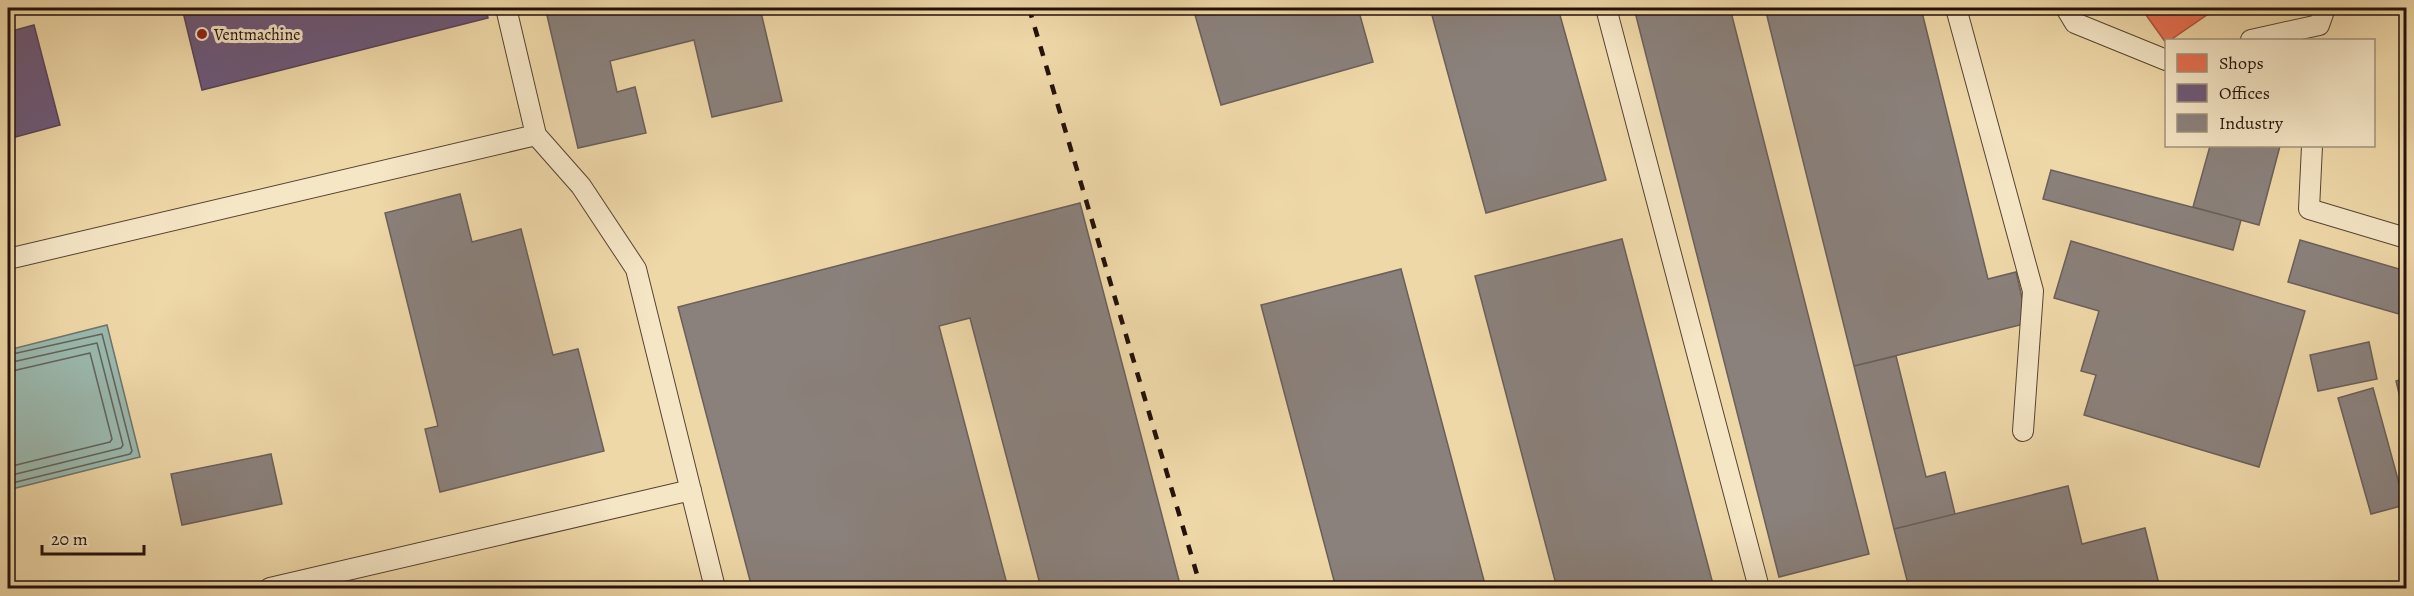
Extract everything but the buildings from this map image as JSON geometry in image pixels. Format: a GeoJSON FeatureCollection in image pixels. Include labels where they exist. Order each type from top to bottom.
{"type":"FeatureCollection","features":[{"type":"Feature","properties":{"kind":"lane"},"geometry":{"type":"LineString","coordinates":[[506,8],[536,135],[581,186],[636,268],[715,588]]}},
{"type":"Feature","properties":{"kind":"lane"},"geometry":{"type":"LineString","coordinates":[[1606,8],[1759,588]]}},
{"type":"Feature","properties":{"kind":"lane"},"geometry":{"type":"LineString","coordinates":[[1956,8],[2033,291],[2024,431]]}},
{"type":"Feature","properties":{"kind":"lane"},"geometry":{"type":"LineString","coordinates":[[2066,8],[2075,23],[2165,60]]}},
{"type":"Feature","properties":{"kind":"lane"},"geometry":{"type":"LineString","coordinates":[[2255,39],[2320,24]]}},
{"type":"Feature","properties":{"kind":"lane"},"geometry":{"type":"LineString","coordinates":[[8,259],[536,135]]}},
{"type":"Feature","properties":{"kind":"lane"},"geometry":{"type":"LineString","coordinates":[[2312,147],[2309,209],[2406,238]]}},
{"type":"Feature","properties":{"kind":"lane"},"geometry":{"type":"LineString","coordinates":[[270,588],[691,490]]}},
{"type":"Feature","properties":{"kind":"water"},"geometry":{"type":"Polygon","coordinates":[[[107,325],[140,457],[8,490],[8,350],[107,325]]]}},
{"type":"Feature","properties":{"kind":"railway"},"geometry":{"type":"LineString","coordinates":[[1029,8],[1201,588]]}},
{"type":"Feature","properties":{"kind":"place","name":"Ventmachine"},"geometry":{"type":"Point","coordinates":[202,34]}}]}
